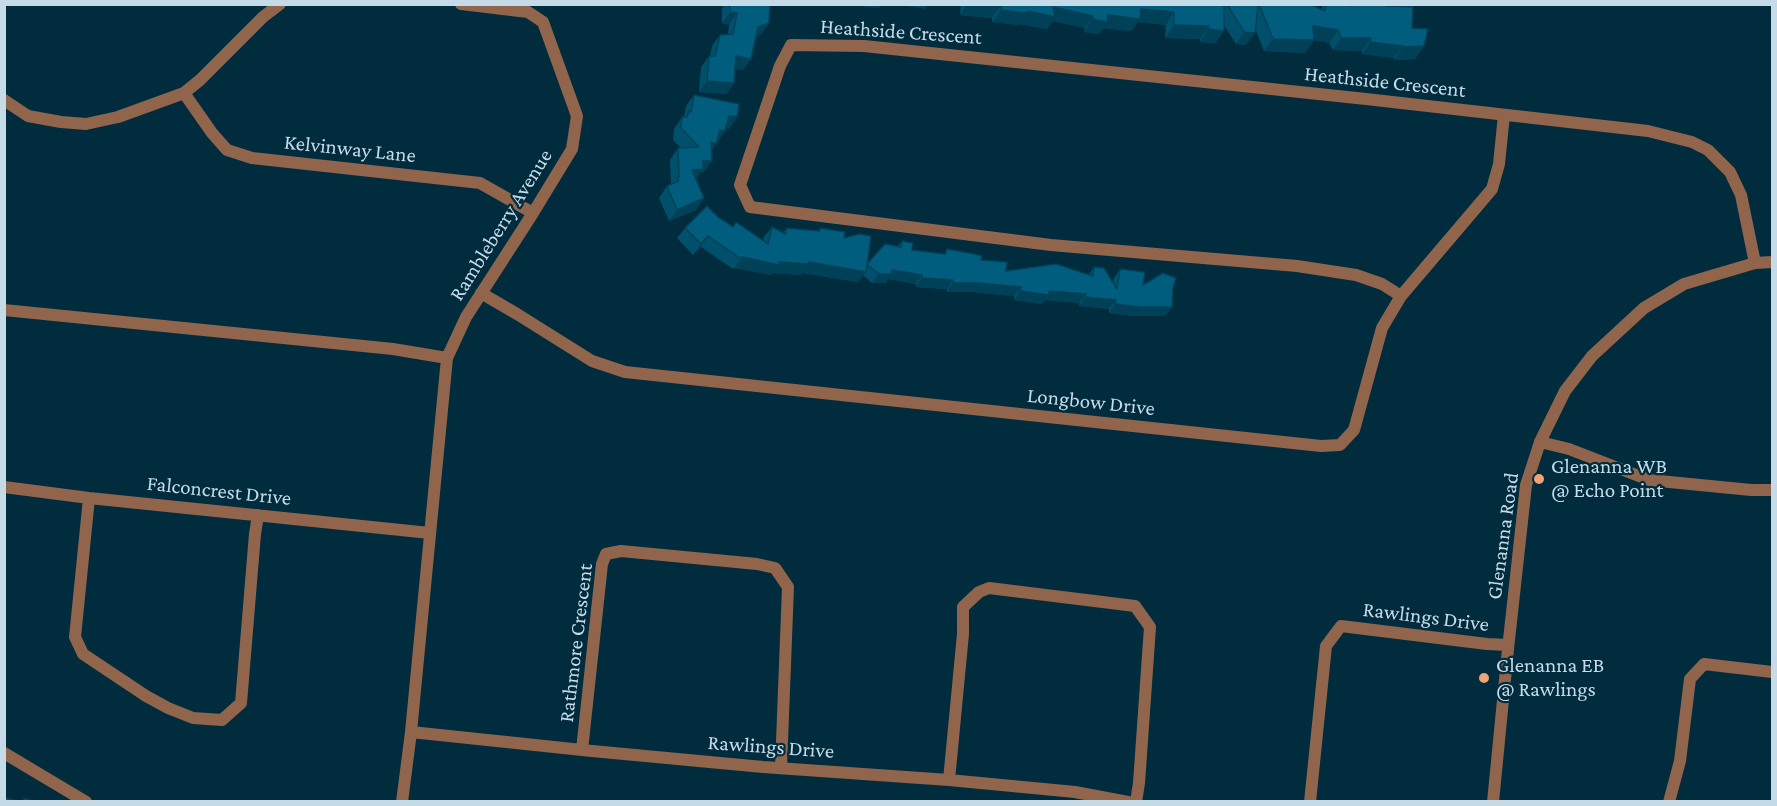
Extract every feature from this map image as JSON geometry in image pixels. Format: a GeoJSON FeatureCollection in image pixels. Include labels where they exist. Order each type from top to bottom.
{"type":"FeatureCollection","features":[{"type":"Feature","properties":{"kind":"street"},"geometry":{"type":"LineString","coordinates":[[4,100],[28,116],[61,122],[86,124],[118,117],[184,93],[263,17],[280,4]]}},
{"type":"Feature","properties":{"kind":"street","name":"Rambleberry Avenue"},"geometry":{"type":"LineString","coordinates":[[402,801],[411,732],[447,358],[466,316],[572,149],[577,116],[543,22],[528,12],[461,4]]}},
{"type":"Feature","properties":{"kind":"street","name":"Heathside Crescent"},"geometry":{"type":"LineString","coordinates":[[1401,296],[1382,284],[1356,275],[1297,266],[1051,245],[750,207],[740,185],[780,66],[791,45],[864,46],[1648,131],[1692,142],[1708,150],[1730,172],[1741,195],[1755,263]]}},
{"type":"Feature","properties":{"kind":"street","name":"Kelvinway Lane"},"geometry":{"type":"LineString","coordinates":[[184,93],[227,150],[252,158],[480,183],[533,213]]}},
{"type":"Feature","properties":{"kind":"street","name":"Longbow Drive"},"geometry":{"type":"LineString","coordinates":[[481,293],[592,361],[625,372],[1321,446],[1340,445],[1354,430],[1382,328],[1401,296],[1492,189],[1499,164],[1504,115]]}},
{"type":"Feature","properties":{"kind":"street","name":"Glenanna Road"},"geometry":{"type":"LineString","coordinates":[[1493,801],[1526,485],[1540,442],[1565,391],[1592,356],[1644,308],[1684,284],[1755,263],[1773,262]]}},
{"type":"Feature","properties":{"kind":"street"},"geometry":{"type":"LineString","coordinates":[[4,310],[393,349],[447,358]]}},
{"type":"Feature","properties":{"kind":"street"},"geometry":{"type":"LineString","coordinates":[[1540,442],[1569,449],[1649,480],[1773,490]]}},
{"type":"Feature","properties":{"kind":"street","name":"Falconcrest Drive"},"geometry":{"type":"LineString","coordinates":[[4,487],[89,498],[430,533]]}},
{"type":"Feature","properties":{"kind":"street"},"geometry":{"type":"LineString","coordinates":[[89,498],[75,637],[83,654],[146,696],[193,718],[222,720],[241,703],[258,515]]}},
{"type":"Feature","properties":{"kind":"street","name":"Rathmore Crescent"},"geometry":{"type":"LineString","coordinates":[[582,750],[602,564],[606,554],[621,551],[757,564],[775,568],[788,587],[781,767]]}},
{"type":"Feature","properties":{"kind":"street"},"geometry":{"type":"LineString","coordinates":[[949,780],[963,634],[963,607],[979,592],[989,588],[1135,606],[1150,627],[1136,801]]}},
{"type":"Feature","properties":{"kind":"street","name":"Rawlings Drive"},"geometry":{"type":"LineString","coordinates":[[1310,801],[1326,646],[1341,626],[1508,645]]}},
{"type":"Feature","properties":{"kind":"street"},"geometry":{"type":"LineString","coordinates":[[1669,801],[1680,761],[1690,679],[1704,664],[1773,672]]}},
{"type":"Feature","properties":{"kind":"street","name":"Rawlings Drive"},"geometry":{"type":"LineString","coordinates":[[411,732],[582,750],[1075,792],[1128,801]]}},
{"type":"Feature","properties":{"kind":"street"},"geometry":{"type":"LineString","coordinates":[[4,753],[87,801]]}},
{"type":"Feature","properties":{"kind":"building"},"geometry":{"type":"Polygon","coordinates":[[[730,4],[770,4],[769,23],[758,27],[751,59],[736,56],[734,83],[707,81],[709,56],[715,56],[720,35],[733,34],[737,13],[730,12],[730,4]]]}},
{"type":"Feature","properties":{"kind":"building"},"geometry":{"type":"Polygon","coordinates":[[[987,4],[1224,4],[1224,31],[1208,29],[1209,26],[1174,25],[1174,12],[1141,9],[1140,19],[1108,15],[1107,22],[1092,19],[1093,16],[1053,7],[1055,17],[1028,11],[1027,13],[1001,10],[1001,6],[987,4]]]}},
{"type":"Feature","properties":{"kind":"building"},"geometry":{"type":"Polygon","coordinates":[[[1227,4],[1258,4],[1255,33],[1244,32],[1227,4]]]}},
{"type":"Feature","properties":{"kind":"building"},"geometry":{"type":"Polygon","coordinates":[[[1259,4],[1310,4],[1325,11],[1326,4],[1350,4],[1351,6],[1386,4],[1386,6],[1413,7],[1412,28],[1428,29],[1424,46],[1403,47],[1370,42],[1371,38],[1341,38],[1338,30],[1313,26],[1314,40],[1273,39],[1259,4]]]}},
{"type":"Feature","properties":{"kind":"building"},"geometry":{"type":"Polygon","coordinates":[[[694,95],[739,104],[737,117],[729,116],[725,131],[720,130],[716,144],[711,142],[712,161],[703,161],[703,169],[692,170],[704,198],[677,210],[667,186],[678,181],[678,148],[699,147],[681,128],[682,117],[687,117],[689,111],[691,112],[694,95]]]}},
{"type":"Feature","properties":{"kind":"building"},"geometry":{"type":"Polygon","coordinates":[[[707,206],[733,227],[736,222],[768,244],[772,227],[786,234],[786,228],[820,231],[820,228],[845,232],[844,238],[859,234],[871,236],[866,272],[809,262],[808,264],[779,262],[779,265],[742,257],[741,259],[708,236],[701,244],[685,228],[707,206]]]}},
{"type":"Feature","properties":{"kind":"building"},"geometry":{"type":"Polygon","coordinates":[[[902,241],[913,243],[912,250],[945,254],[947,249],[982,256],[981,260],[1007,262],[1006,271],[1056,264],[1093,276],[1094,267],[1104,268],[1117,289],[1120,269],[1145,272],[1143,285],[1163,273],[1176,278],[1172,307],[1115,304],[1116,300],[1085,297],[1086,294],[1049,291],[1049,295],[1020,291],[1021,287],[953,283],[953,280],[922,278],[922,275],[892,270],[892,274],[879,274],[867,264],[885,244],[901,247],[902,241]]]}},
{"type":"Feature","properties":{"kind":"place","name":"Glenanna WB @ Echo Point"},"geometry":{"type":"Point","coordinates":[1539,479]}},
{"type":"Feature","properties":{"kind":"place","name":"Glenanna EB @ Rawlings"},"geometry":{"type":"Point","coordinates":[1484,678]}}]}
